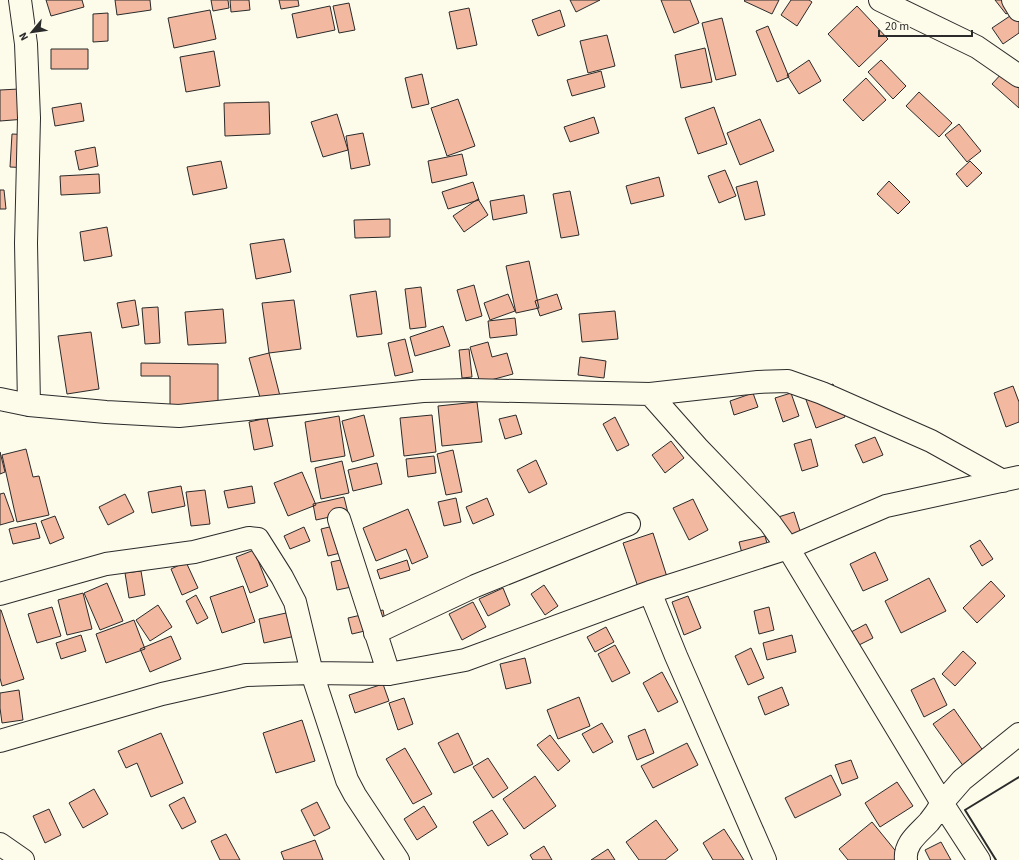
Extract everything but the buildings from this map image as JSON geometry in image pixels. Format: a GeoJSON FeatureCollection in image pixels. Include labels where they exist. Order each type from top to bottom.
{"type":"FeatureCollection","features":[{"type":"Feature","properties":{"kind":"street"},"geometry":{"type":"LineString","coordinates":[[20,0],[26,44],[29,118],[26,243],[29,405]]}},
{"type":"Feature","properties":{"kind":"street"},"geometry":{"type":"LineString","coordinates":[[880,0],[977,47],[1019,76]]}},
{"type":"Feature","properties":{"kind":"street"},"geometry":{"type":"LineString","coordinates":[[1012,0],[1019,10]]}},
{"type":"Feature","properties":{"kind":"street"},"geometry":{"type":"LineString","coordinates":[[0,399],[29,405],[106,412],[179,416],[423,391],[470,390],[650,394],[758,382],[788,381],[822,393],[931,441],[1011,479]]}},
{"type":"Feature","properties":{"kind":"street"},"geometry":{"type":"LineString","coordinates":[[650,394],[697,447],[770,524],[788,548],[978,860]]}},
{"type":"Feature","properties":{"kind":"street"},"geometry":{"type":"LineString","coordinates":[[0,741],[162,694],[246,675],[312,673],[389,674],[465,660],[650,592],[788,548],[886,506],[1011,479]]}},
{"type":"Feature","properties":{"kind":"street"},"geometry":{"type":"LineString","coordinates":[[339,519],[389,674]]}},
{"type":"Feature","properties":{"kind":"street"},"geometry":{"type":"LineString","coordinates":[[375,633],[481,583],[629,524]]}},
{"type":"Feature","properties":{"kind":"street"},"geometry":{"type":"LineString","coordinates":[[0,594],[106,564],[194,552],[249,538],[254,538],[261,542],[295,602],[312,673],[347,780],[355,795],[398,860]]}},
{"type":"Feature","properties":{"kind":"street"},"geometry":{"type":"LineString","coordinates":[[650,592],[764,860]]}},
{"type":"Feature","properties":{"kind":"street"},"geometry":{"type":"LineString","coordinates":[[906,860],[909,846],[915,836],[929,822],[942,803],[962,780],[1019,734]]}},
{"type":"Feature","properties":{"kind":"street"},"geometry":{"type":"LineString","coordinates":[[0,844],[23,860]]}},
{"type":"Feature","properties":{"kind":"wall"},"geometry":{"type":"LineString","coordinates":[[996,860],[965,810],[1019,777]]}}]}
